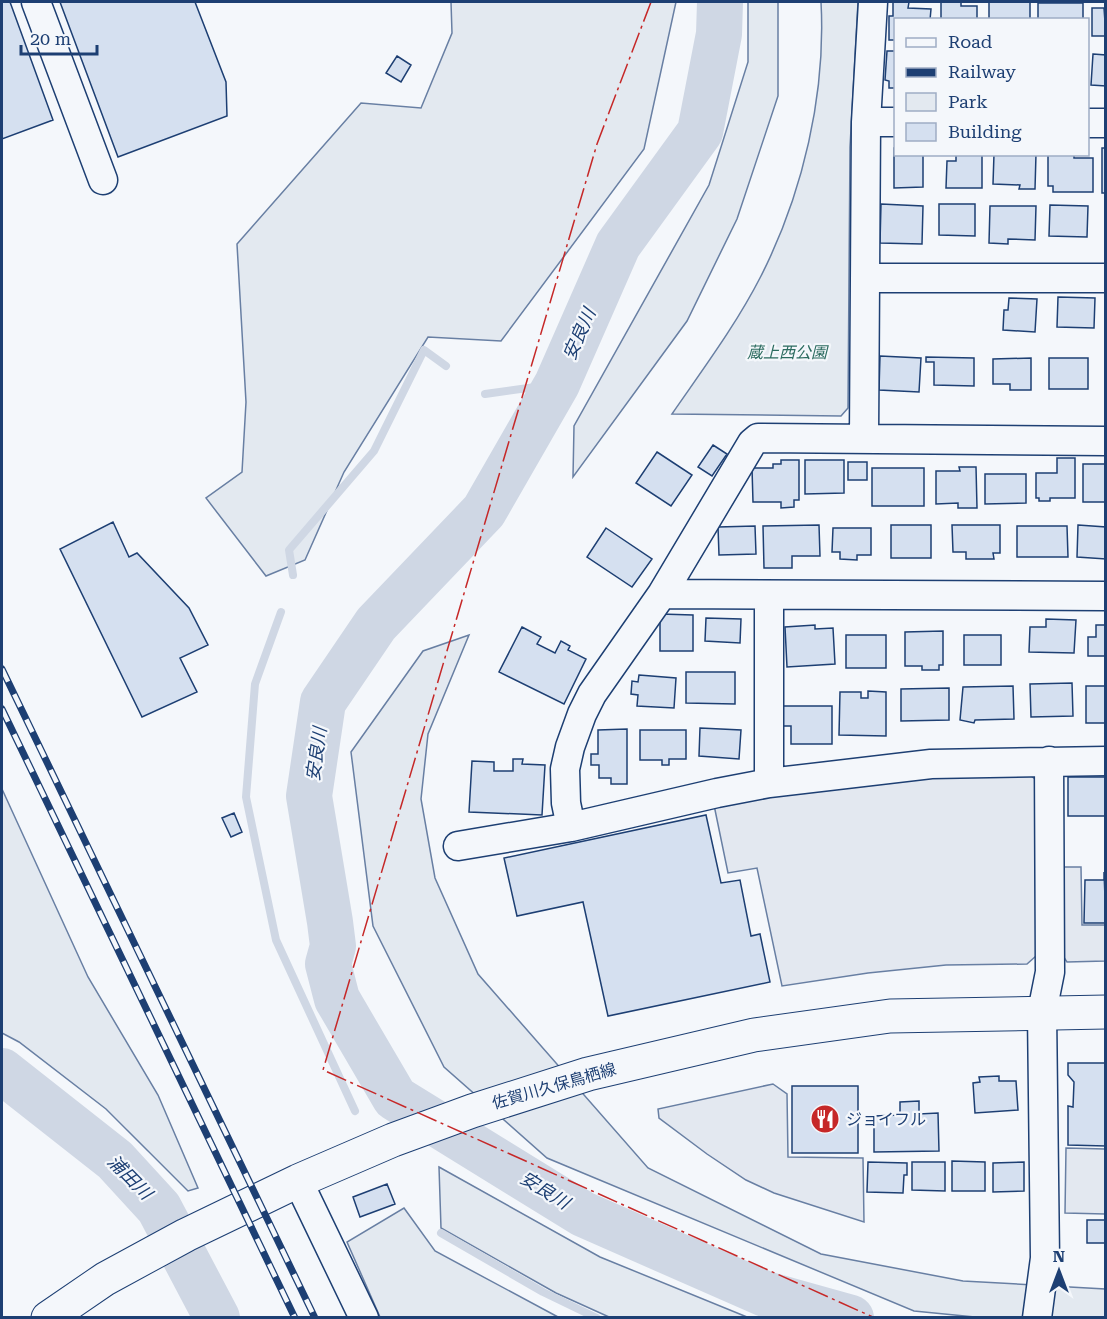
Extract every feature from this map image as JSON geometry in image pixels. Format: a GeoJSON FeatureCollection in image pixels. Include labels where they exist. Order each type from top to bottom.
{"type":"FeatureCollection","features":[{"type":"Feature","properties":{"kind":"main road","name":"佐賀川久保鳥栖線"},"geometry":{"type":"LineString","coordinates":[[48,1317],[105,1279],[298,1181],[393,1140],[472,1111],[568,1080],[754,1035],[890,1016],[1106,1012]]}},
{"type":"Feature","properties":{"kind":"street"},"geometry":{"type":"LineString","coordinates":[[36,2],[103,180]]}},
{"type":"Feature","properties":{"kind":"street"},"geometry":{"type":"LineString","coordinates":[[864,438],[866,122],[873,2]]}},
{"type":"Feature","properties":{"kind":"street"},"geometry":{"type":"LineString","coordinates":[[866,122],[894,122]]}},
{"type":"Feature","properties":{"kind":"street"},"geometry":{"type":"LineString","coordinates":[[1089,123],[1106,123]]}},
{"type":"Feature","properties":{"kind":"street"},"geometry":{"type":"LineString","coordinates":[[865,278],[1106,278]]}},
{"type":"Feature","properties":{"kind":"street"},"geometry":{"type":"LineString","coordinates":[[571,826],[566,803],[565,769],[582,714],[592,694],[662,594],[752,443],[758,438],[1106,441]]}},
{"type":"Feature","properties":{"kind":"street"},"geometry":{"type":"LineString","coordinates":[[662,594],[1106,596]]}},
{"type":"Feature","properties":{"kind":"street"},"geometry":{"type":"LineString","coordinates":[[769,783],[770,595]]}},
{"type":"Feature","properties":{"kind":"street"},"geometry":{"type":"LineString","coordinates":[[1037,1317],[1045,1258],[1042,1012],[1050,972],[1048,761]]}},
{"type":"Feature","properties":{"kind":"street"},"geometry":{"type":"LineString","coordinates":[[458,846],[571,826],[769,783],[931,764],[1106,761]]}},
{"type":"Feature","properties":{"kind":"street"},"geometry":{"type":"LineString","coordinates":[[298,1181],[364,1317]]}},
{"type":"Feature","properties":{"kind":"green space"},"geometry":{"type":"Polygon","coordinates":[[[451,2],[676,2],[644,149],[501,341],[428,337],[344,472],[305,560],[266,576],[206,498],[242,472],[246,402],[237,244],[361,103],[421,108],[452,33],[451,2]]]}},
{"type":"Feature","properties":{"kind":"green space"},"geometry":{"type":"Polygon","coordinates":[[[748,2],[778,2],[778,96],[737,219],[687,321],[573,477],[574,426],[709,185],[748,62],[748,2]]]}},
{"type":"Feature","properties":{"kind":"green space","name":"蔵上西公園"},"geometry":{"type":"Polygon","coordinates":[[[821,2],[858,2],[850,147],[848,408],[841,416],[672,414],[741,312],[761,276],[789,211],[809,142],[815,107],[822,37],[821,2]]]}},
{"type":"Feature","properties":{"kind":"green space"},"geometry":{"type":"Polygon","coordinates":[[[469,635],[428,734],[421,799],[435,878],[478,974],[648,1168],[821,1254],[963,1281],[1105,1289],[1105,1317],[985,1318],[914,1311],[547,1158],[444,1067],[373,926],[351,752],[423,651],[469,635]]]}},
{"type":"Feature","properties":{"kind":"green space"},"geometry":{"type":"Polygon","coordinates":[[[2,789],[88,977],[158,1095],[198,1188],[188,1191],[106,1109],[19,1042],[2,1033],[2,789]]]}},
{"type":"Feature","properties":{"kind":"green space"},"geometry":{"type":"Polygon","coordinates":[[[439,1167],[600,1257],[747,1317],[609,1317],[556,1293],[441,1228],[439,1167]]]}},
{"type":"Feature","properties":{"kind":"green space"},"geometry":{"type":"Polygon","coordinates":[[[404,1208],[435,1251],[558,1317],[380,1317],[347,1242],[404,1208]]]}},
{"type":"Feature","properties":{"kind":"shaded area"},"geometry":{"type":"Polygon","coordinates":[[[1027,773],[1035,779],[1036,956],[1027,964],[946,965],[868,973],[782,986],[757,868],[728,873],[714,805],[791,792],[943,776],[1027,773]]]}},
{"type":"Feature","properties":{"kind":"shaded area"},"geometry":{"type":"Polygon","coordinates":[[[1060,867],[1081,867],[1082,925],[1105,925],[1105,961],[1067,962],[1061,953],[1060,867]]]}},
{"type":"Feature","properties":{"kind":"shaded area"},"geometry":{"type":"Polygon","coordinates":[[[773,1084],[787,1094],[788,1157],[863,1158],[864,1222],[774,1193],[746,1180],[659,1118],[658,1109],[773,1084]]]}},
{"type":"Feature","properties":{"kind":"shaded area"},"geometry":{"type":"Polygon","coordinates":[[[1066,1148],[1105,1149],[1105,1214],[1065,1213],[1066,1148]]]}},
{"type":"Feature","properties":{"kind":"building"},"geometry":{"type":"Polygon","coordinates":[[[2,2],[10,2],[53,120],[2,139],[2,2]]]}},
{"type":"Feature","properties":{"kind":"building"},"geometry":{"type":"Polygon","coordinates":[[[60,2],[195,2],[226,82],[227,116],[118,157],[60,2]]]}},
{"type":"Feature","properties":{"kind":"building"},"geometry":{"type":"Polygon","coordinates":[[[893,2],[909,2],[908,8],[931,9],[930,18],[894,18],[894,40],[889,40],[889,16],[893,16],[893,2]]]}},
{"type":"Feature","properties":{"kind":"building"},"geometry":{"type":"Polygon","coordinates":[[[941,2],[961,2],[961,6],[977,6],[977,18],[941,18],[941,2]]]}},
{"type":"Feature","properties":{"kind":"building"},"geometry":{"type":"Polygon","coordinates":[[[989,2],[1030,2],[1030,18],[989,18],[989,2]]]}},
{"type":"Feature","properties":{"kind":"building"},"geometry":{"type":"Polygon","coordinates":[[[1038,3],[1083,3],[1083,18],[1038,18],[1038,3]]]}},
{"type":"Feature","properties":{"kind":"building"},"geometry":{"type":"Polygon","coordinates":[[[1092,8],[1104,8],[1106,36],[1092,36],[1092,8]]]}},
{"type":"Feature","properties":{"kind":"building"},"geometry":{"type":"Polygon","coordinates":[[[887,51],[894,51],[894,88],[889,88],[889,81],[885,80],[887,51]]]}},
{"type":"Feature","properties":{"kind":"building"},"geometry":{"type":"Polygon","coordinates":[[[1093,54],[1106,55],[1106,86],[1091,85],[1093,54]]]}},
{"type":"Feature","properties":{"kind":"building"},"geometry":{"type":"Polygon","coordinates":[[[397,56],[411,65],[401,82],[386,73],[397,56]]]}},
{"type":"Feature","properties":{"kind":"building"},"geometry":{"type":"Polygon","coordinates":[[[1102,148],[1106,148],[1106,193],[1102,193],[1102,148]]]}},
{"type":"Feature","properties":{"kind":"building"},"geometry":{"type":"Polygon","coordinates":[[[894,156],[923,156],[923,187],[894,188],[894,156]]]}},
{"type":"Feature","properties":{"kind":"building"},"geometry":{"type":"Polygon","coordinates":[[[956,156],[982,156],[982,188],[946,188],[947,161],[956,161],[956,156]]]}},
{"type":"Feature","properties":{"kind":"building"},"geometry":{"type":"Polygon","coordinates":[[[994,156],[1036,156],[1035,189],[1019,189],[1020,185],[993,184],[994,156]]]}},
{"type":"Feature","properties":{"kind":"building"},"geometry":{"type":"Polygon","coordinates":[[[1048,156],[1093,158],[1093,192],[1053,192],[1053,186],[1048,186],[1048,156]]]}},
{"type":"Feature","properties":{"kind":"building"},"geometry":{"type":"Polygon","coordinates":[[[881,204],[923,206],[922,244],[880,243],[881,204]]]}},
{"type":"Feature","properties":{"kind":"building"},"geometry":{"type":"Polygon","coordinates":[[[939,204],[975,204],[975,236],[939,235],[939,204]]]}},
{"type":"Feature","properties":{"kind":"building"},"geometry":{"type":"Polygon","coordinates":[[[1050,205],[1088,206],[1087,237],[1049,236],[1050,205]]]}},
{"type":"Feature","properties":{"kind":"building"},"geometry":{"type":"Polygon","coordinates":[[[990,206],[1036,206],[1035,240],[1008,239],[1008,244],[989,243],[990,206]]]}},
{"type":"Feature","properties":{"kind":"building"},"geometry":{"type":"Polygon","coordinates":[[[1058,297],[1095,298],[1094,328],[1057,327],[1058,297]]]}},
{"type":"Feature","properties":{"kind":"building"},"geometry":{"type":"Polygon","coordinates":[[[1009,298],[1037,299],[1035,332],[1003,330],[1004,310],[1008,310],[1009,298]]]}},
{"type":"Feature","properties":{"kind":"building"},"geometry":{"type":"Polygon","coordinates":[[[880,356],[921,358],[919,392],[879,390],[880,356]]]}},
{"type":"Feature","properties":{"kind":"building"},"geometry":{"type":"Polygon","coordinates":[[[926,357],[974,358],[974,386],[934,385],[934,362],[926,362],[926,357]]]}},
{"type":"Feature","properties":{"kind":"building"},"geometry":{"type":"Polygon","coordinates":[[[1031,358],[1031,390],[1010,390],[1010,384],[993,384],[993,359],[1031,358]]]}},
{"type":"Feature","properties":{"kind":"building"},"geometry":{"type":"Polygon","coordinates":[[[1049,358],[1088,358],[1088,389],[1049,389],[1049,358]]]}},
{"type":"Feature","properties":{"kind":"building"},"geometry":{"type":"Polygon","coordinates":[[[713,445],[727,454],[712,476],[698,467],[713,445]]]}},
{"type":"Feature","properties":{"kind":"building"},"geometry":{"type":"Polygon","coordinates":[[[657,452],[692,475],[671,506],[636,483],[657,452]]]}},
{"type":"Feature","properties":{"kind":"building"},"geometry":{"type":"Polygon","coordinates":[[[1057,458],[1075,458],[1075,498],[1050,498],[1050,501],[1039,501],[1039,498],[1036,498],[1036,473],[1057,473],[1057,458]]]}},
{"type":"Feature","properties":{"kind":"building"},"geometry":{"type":"Polygon","coordinates":[[[781,460],[799,460],[799,500],[794,500],[794,507],[781,508],[781,502],[753,502],[752,468],[773,468],[773,464],[781,464],[781,460]]]}},
{"type":"Feature","properties":{"kind":"building"},"geometry":{"type":"Polygon","coordinates":[[[805,460],[844,460],[844,493],[805,494],[805,460]]]}},
{"type":"Feature","properties":{"kind":"building"},"geometry":{"type":"Polygon","coordinates":[[[848,462],[867,462],[867,480],[848,480],[848,462]]]}},
{"type":"Feature","properties":{"kind":"building"},"geometry":{"type":"Polygon","coordinates":[[[1083,464],[1106,464],[1106,502],[1083,502],[1083,464]]]}},
{"type":"Feature","properties":{"kind":"building"},"geometry":{"type":"Polygon","coordinates":[[[959,467],[976,467],[977,508],[958,508],[958,503],[936,504],[936,471],[960,471],[959,467]]]}},
{"type":"Feature","properties":{"kind":"building"},"geometry":{"type":"Polygon","coordinates":[[[872,468],[924,468],[924,506],[872,506],[872,468]]]}},
{"type":"Feature","properties":{"kind":"building"},"geometry":{"type":"Polygon","coordinates":[[[985,474],[1026,474],[1026,503],[985,504],[985,474]]]}},
{"type":"Feature","properties":{"kind":"building"},"geometry":{"type":"Polygon","coordinates":[[[113,522],[129,557],[137,553],[189,608],[208,645],[180,658],[197,692],[142,717],[60,549],[113,522]]]}},
{"type":"Feature","properties":{"kind":"building"},"geometry":{"type":"Polygon","coordinates":[[[819,525],[820,556],[792,556],[792,568],[764,568],[763,526],[819,525]]]}},
{"type":"Feature","properties":{"kind":"building"},"geometry":{"type":"Polygon","coordinates":[[[891,525],[931,525],[931,558],[891,558],[891,525]]]}},
{"type":"Feature","properties":{"kind":"building"},"geometry":{"type":"Polygon","coordinates":[[[952,525],[1000,525],[1000,553],[993,553],[994,559],[966,559],[966,552],[953,552],[952,525]]]}},
{"type":"Feature","properties":{"kind":"building"},"geometry":{"type":"Polygon","coordinates":[[[1078,525],[1106,527],[1106,559],[1077,557],[1078,525]]]}},
{"type":"Feature","properties":{"kind":"building"},"geometry":{"type":"Polygon","coordinates":[[[755,526],[756,554],[719,555],[718,527],[755,526]]]}},
{"type":"Feature","properties":{"kind":"building"},"geometry":{"type":"Polygon","coordinates":[[[1017,526],[1067,526],[1068,557],[1017,557],[1017,526]]]}},
{"type":"Feature","properties":{"kind":"building"},"geometry":{"type":"Polygon","coordinates":[[[606,528],[652,559],[632,587],[587,557],[606,528]]]}},
{"type":"Feature","properties":{"kind":"building"},"geometry":{"type":"Polygon","coordinates":[[[833,528],[871,528],[871,555],[857,555],[857,560],[840,559],[840,552],[832,552],[833,528]]]}},
{"type":"Feature","properties":{"kind":"building"},"geometry":{"type":"Polygon","coordinates":[[[660,614],[693,615],[693,651],[660,651],[660,614]]]}},
{"type":"Feature","properties":{"kind":"building"},"geometry":{"type":"Polygon","coordinates":[[[706,618],[741,619],[740,643],[705,641],[706,618]]]}},
{"type":"Feature","properties":{"kind":"building"},"geometry":{"type":"Polygon","coordinates":[[[1046,619],[1076,620],[1074,653],[1029,652],[1030,627],[1046,627],[1046,619]]]}},
{"type":"Feature","properties":{"kind":"building"},"geometry":{"type":"Polygon","coordinates":[[[815,625],[815,629],[833,628],[835,664],[787,667],[785,627],[815,625]]]}},
{"type":"Feature","properties":{"kind":"building"},"geometry":{"type":"Polygon","coordinates":[[[1096,625],[1106,625],[1106,656],[1088,656],[1088,637],[1096,637],[1096,625]]]}},
{"type":"Feature","properties":{"kind":"building"},"geometry":{"type":"Polygon","coordinates":[[[522,627],[541,637],[537,644],[555,653],[561,641],[570,646],[568,650],[586,659],[564,704],[499,672],[522,627]]]}},
{"type":"Feature","properties":{"kind":"building"},"geometry":{"type":"Polygon","coordinates":[[[943,631],[943,665],[939,665],[939,670],[922,670],[922,666],[905,666],[905,632],[943,631]]]}},
{"type":"Feature","properties":{"kind":"building"},"geometry":{"type":"Polygon","coordinates":[[[846,635],[886,635],[886,668],[846,668],[846,635]]]}},
{"type":"Feature","properties":{"kind":"building"},"geometry":{"type":"Polygon","coordinates":[[[964,635],[1001,635],[1001,665],[964,665],[964,635]]]}},
{"type":"Feature","properties":{"kind":"building"},"geometry":{"type":"Polygon","coordinates":[[[686,672],[735,672],[735,704],[686,703],[686,672]]]}},
{"type":"Feature","properties":{"kind":"building"},"geometry":{"type":"Polygon","coordinates":[[[639,675],[676,678],[674,708],[637,706],[638,695],[631,694],[632,681],[638,682],[639,675]]]}},
{"type":"Feature","properties":{"kind":"building"},"geometry":{"type":"Polygon","coordinates":[[[1072,683],[1073,716],[1031,717],[1030,684],[1072,683]]]}},
{"type":"Feature","properties":{"kind":"building"},"geometry":{"type":"Polygon","coordinates":[[[1013,686],[1014,719],[975,720],[974,723],[960,720],[963,687],[1013,686]]]}},
{"type":"Feature","properties":{"kind":"building"},"geometry":{"type":"Polygon","coordinates":[[[1086,686],[1106,686],[1106,723],[1086,723],[1086,686]]]}},
{"type":"Feature","properties":{"kind":"building"},"geometry":{"type":"Polygon","coordinates":[[[949,688],[949,720],[901,721],[901,689],[949,688]]]}},
{"type":"Feature","properties":{"kind":"building"},"geometry":{"type":"Polygon","coordinates":[[[868,691],[886,692],[886,736],[839,735],[840,692],[861,692],[861,698],[868,698],[868,691]]]}},
{"type":"Feature","properties":{"kind":"building"},"geometry":{"type":"Polygon","coordinates":[[[781,706],[832,706],[832,744],[791,744],[791,726],[781,726],[781,706]]]}},
{"type":"Feature","properties":{"kind":"building"},"geometry":{"type":"Polygon","coordinates":[[[700,728],[741,730],[739,759],[699,756],[700,728]]]}},
{"type":"Feature","properties":{"kind":"building"},"geometry":{"type":"Polygon","coordinates":[[[627,729],[627,784],[611,784],[611,778],[599,778],[599,765],[591,765],[591,754],[598,754],[598,730],[627,729]]]}},
{"type":"Feature","properties":{"kind":"building"},"geometry":{"type":"Polygon","coordinates":[[[640,730],[686,730],[686,759],[669,759],[669,765],[662,765],[662,760],[640,760],[640,730]]]}},
{"type":"Feature","properties":{"kind":"building"},"geometry":{"type":"Polygon","coordinates":[[[513,759],[523,759],[522,764],[545,765],[542,815],[469,812],[472,761],[494,762],[494,771],[513,771],[513,759]]]}},
{"type":"Feature","properties":{"kind":"building"},"geometry":{"type":"Polygon","coordinates":[[[1068,777],[1106,777],[1106,816],[1068,816],[1068,777]]]}},
{"type":"Feature","properties":{"kind":"building"},"geometry":{"type":"Polygon","coordinates":[[[234,813],[242,832],[231,837],[222,818],[234,813]]]}},
{"type":"Feature","properties":{"kind":"building"},"geometry":{"type":"Polygon","coordinates":[[[706,815],[721,883],[740,880],[751,936],[760,934],[770,982],[608,1016],[583,902],[517,916],[504,858],[706,815]]]}},
{"type":"Feature","properties":{"kind":"building"},"geometry":{"type":"Polygon","coordinates":[[[1104,872],[1106,923],[1084,923],[1085,880],[1104,880],[1104,872]]]}},
{"type":"Feature","properties":{"kind":"building"},"geometry":{"type":"Polygon","coordinates":[[[1068,1063],[1106,1063],[1106,1146],[1068,1145],[1068,1106],[1073,1107],[1074,1082],[1068,1075],[1068,1063]]]}},
{"type":"Feature","properties":{"kind":"building"},"geometry":{"type":"Polygon","coordinates":[[[999,1076],[999,1081],[1016,1081],[1018,1110],[975,1113],[973,1083],[980,1082],[979,1077],[999,1076]]]}},
{"type":"Feature","properties":{"kind":"building","name":"ジョイフル"},"geometry":{"type":"Polygon","coordinates":[[[792,1086],[858,1086],[858,1153],[792,1153],[792,1086]]]}},
{"type":"Feature","properties":{"kind":"building"},"geometry":{"type":"Polygon","coordinates":[[[919,1101],[919,1114],[938,1113],[939,1151],[874,1152],[874,1116],[900,1115],[900,1102],[919,1101]]]}},
{"type":"Feature","properties":{"kind":"building"},"geometry":{"type":"Polygon","coordinates":[[[952,1161],[985,1162],[985,1191],[952,1191],[952,1161]]]}},
{"type":"Feature","properties":{"kind":"building"},"geometry":{"type":"Polygon","coordinates":[[[868,1162],[907,1163],[903,1193],[867,1192],[868,1162]]]}},
{"type":"Feature","properties":{"kind":"building"},"geometry":{"type":"Polygon","coordinates":[[[912,1162],[945,1162],[945,1191],[912,1190],[912,1162]]]}},
{"type":"Feature","properties":{"kind":"building"},"geometry":{"type":"Polygon","coordinates":[[[1024,1162],[1024,1191],[993,1192],[993,1163],[1024,1162]]]}},
{"type":"Feature","properties":{"kind":"building"},"geometry":{"type":"Polygon","coordinates":[[[387,1184],[395,1204],[360,1217],[353,1197],[387,1184]]]}},
{"type":"Feature","properties":{"kind":"building"},"geometry":{"type":"Polygon","coordinates":[[[1087,1220],[1106,1220],[1106,1243],[1087,1243],[1087,1220]]]}},
{"type":"Feature","properties":{"kind":"waterway","name":"安良川"},"geometry":{"type":"LineString","coordinates":[[720,2],[719,34],[700,132],[618,245],[557,384],[484,511],[376,624],[323,702],[309,796],[333,946],[328,964],[337,999],[395,1098],[583,1214],[765,1294],[851,1318]]}},
{"type":"Feature","properties":{"kind":"waterway"},"geometry":{"type":"LineString","coordinates":[[293,575],[289,550],[374,451],[424,350],[446,366]]}},
{"type":"Feature","properties":{"kind":"waterway"},"geometry":{"type":"LineString","coordinates":[[485,394],[557,384]]}},
{"type":"Feature","properties":{"kind":"waterway"},"geometry":{"type":"LineString","coordinates":[[281,612],[255,684],[246,797],[276,940],[355,1111]]}},
{"type":"Feature","properties":{"kind":"waterway","name":"浦田川"},"geometry":{"type":"LineString","coordinates":[[2,1071],[115,1160],[159,1208],[217,1318]]}},
{"type":"Feature","properties":{"kind":"waterway"},"geometry":{"type":"LineString","coordinates":[[441,1233],[543,1292],[597,1318]]}},
{"type":"Feature","properties":{"kind":"railway"},"geometry":{"type":"LineString","coordinates":[[2,669],[315,1318]]}},
{"type":"Feature","properties":{"kind":"railway"},"geometry":{"type":"LineString","coordinates":[[2,709],[295,1318]]}},
{"type":"Feature","properties":{"kind":"power"},"geometry":{"type":"LineString","coordinates":[[651,2],[597,144],[323,1070],[875,1318]]}},
{"type":"Feature","properties":{"kind":"place","name":"ジョイフル"},"geometry":{"type":"Point","coordinates":[825,1119]}}]}
